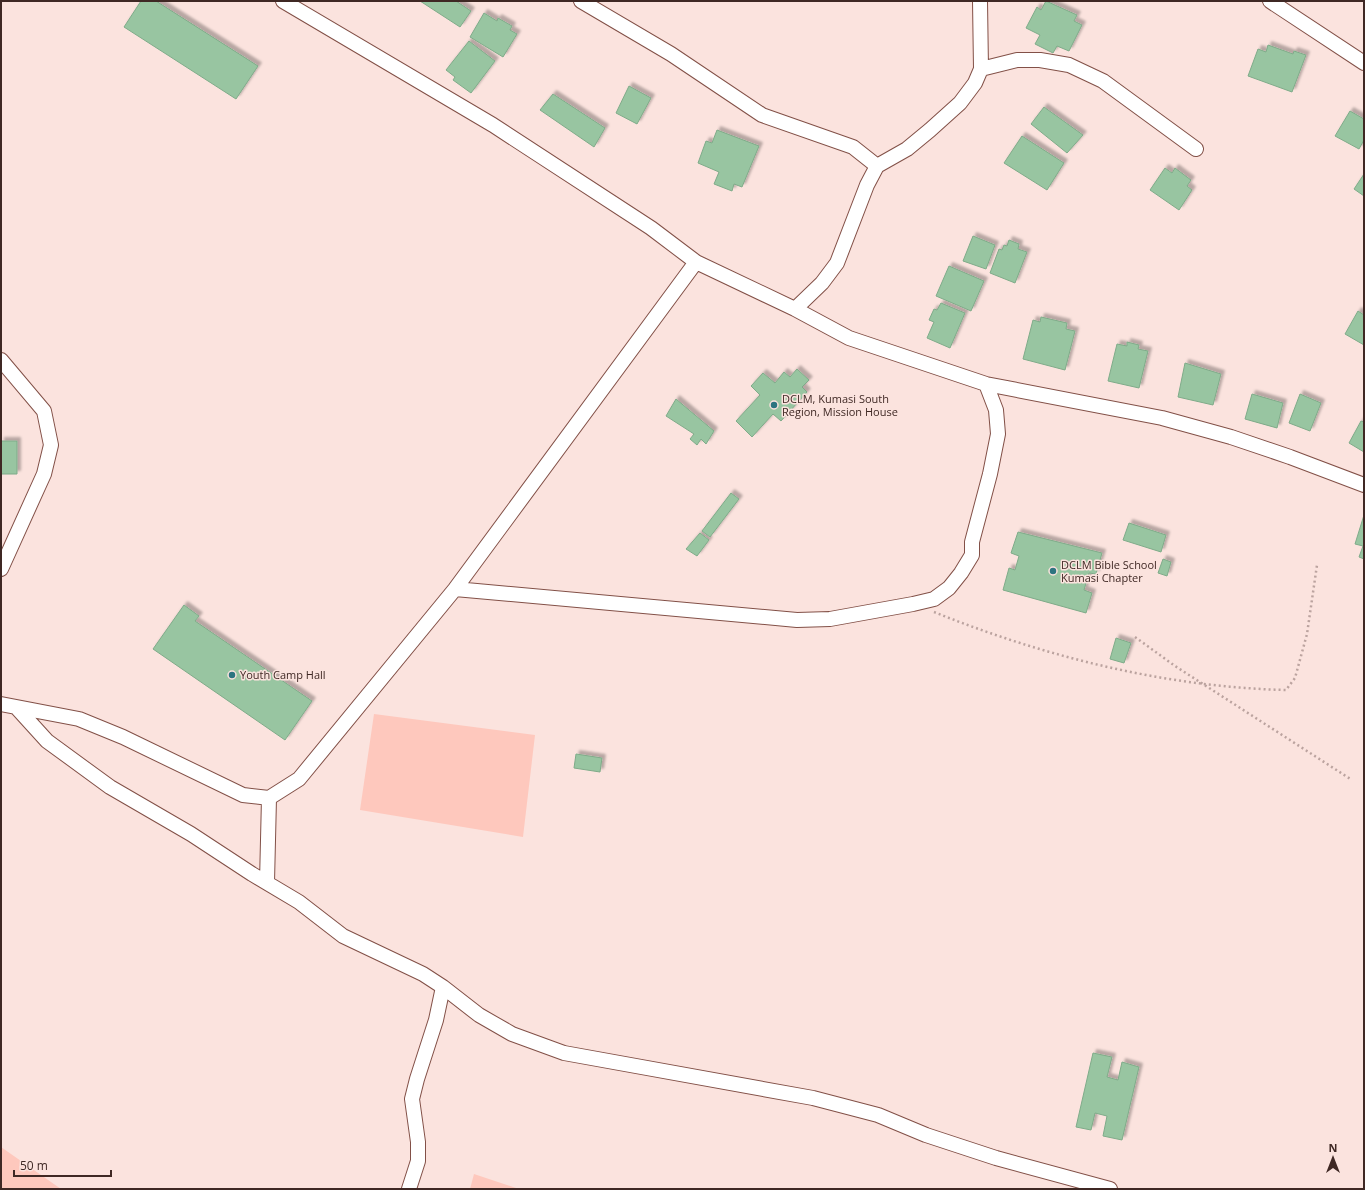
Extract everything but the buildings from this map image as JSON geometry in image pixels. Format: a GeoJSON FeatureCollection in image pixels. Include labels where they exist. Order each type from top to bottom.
{"type":"FeatureCollection","features":[{"type":"Feature","properties":{"kind":"street"},"geometry":{"type":"LineString","coordinates":[[284,1],[493,125],[651,228],[696,262],[796,309],[849,338],[986,384],[1162,418],[1224,435],[1290,457],[1364,485]]}},
{"type":"Feature","properties":{"kind":"street"},"geometry":{"type":"LineString","coordinates":[[581,1],[671,54],[762,115],[853,147],[877,166]]}},
{"type":"Feature","properties":{"kind":"street"},"geometry":{"type":"LineString","coordinates":[[796,309],[822,283],[837,263],[867,186],[877,166],[907,149],[955,107],[974,83],[981,69],[980,1]]}},
{"type":"Feature","properties":{"kind":"street"},"geometry":{"type":"LineString","coordinates":[[1270,1],[1364,63]]}},
{"type":"Feature","properties":{"kind":"street"},"geometry":{"type":"LineString","coordinates":[[981,69],[1017,60],[1040,60],[1069,65],[1103,81],[1196,149]]}},
{"type":"Feature","properties":{"kind":"street"},"geometry":{"type":"LineString","coordinates":[[1,704],[79,718],[123,737],[243,795],[269,798],[299,779],[455,589],[696,262]]}},
{"type":"Feature","properties":{"kind":"street"},"geometry":{"type":"LineString","coordinates":[[1,360],[44,411],[51,445],[44,474],[1,569]]}},
{"type":"Feature","properties":{"kind":"street"},"geometry":{"type":"LineString","coordinates":[[455,589],[797,620],[830,619],[913,604],[934,598],[949,588],[961,573],[972,554],[972,542],[990,474],[998,434],[996,410],[986,384]]}},
{"type":"Feature","properties":{"kind":"street"},"geometry":{"type":"LineString","coordinates":[[17,708],[47,741],[110,788],[191,834],[252,874],[299,902],[343,936],[423,974],[443,987],[479,1015],[512,1034],[564,1053],[813,1098],[878,1115],[926,1135],[996,1158],[1110,1189]]}},
{"type":"Feature","properties":{"kind":"street"},"geometry":{"type":"LineString","coordinates":[[267,882],[269,798]]}},
{"type":"Feature","properties":{"kind":"street"},"geometry":{"type":"LineString","coordinates":[[409,1189],[418,1161],[418,1142],[412,1099],[436,1020],[443,987]]}},
{"type":"Feature","properties":{"kind":"path"},"geometry":{"type":"LineString","coordinates":[[913,604],[1016,642],[1140,675],[1203,684],[1286,690],[1295,678],[1307,634],[1316,565]]}},
{"type":"Feature","properties":{"kind":"path"},"geometry":{"type":"LineString","coordinates":[[1135,637],[1203,684],[1352,780]]}},
{"type":"Feature","properties":{"kind":"shaded area"},"geometry":{"type":"Polygon","coordinates":[[[374,714],[535,735],[523,837],[360,810],[374,714]]]}},
{"type":"Feature","properties":{"kind":"shaded area"},"geometry":{"type":"Polygon","coordinates":[[[1,1147],[61,1189],[1,1189],[1,1147]]]}},
{"type":"Feature","properties":{"kind":"shaded area"},"geometry":{"type":"Polygon","coordinates":[[[474,1174],[519,1189],[470,1189],[474,1174]]]}},
{"type":"Feature","properties":{"kind":"place","name":"DCLM, Kumasi South Region, Mission House"},"geometry":{"type":"Point","coordinates":[774,405]}},
{"type":"Feature","properties":{"kind":"place","name":"DCLM Bible School Kumasi Chapter"},"geometry":{"type":"Point","coordinates":[1053,571]}},
{"type":"Feature","properties":{"kind":"place","name":"Youth Camp Hall"},"geometry":{"type":"Point","coordinates":[232,675]}}]}
